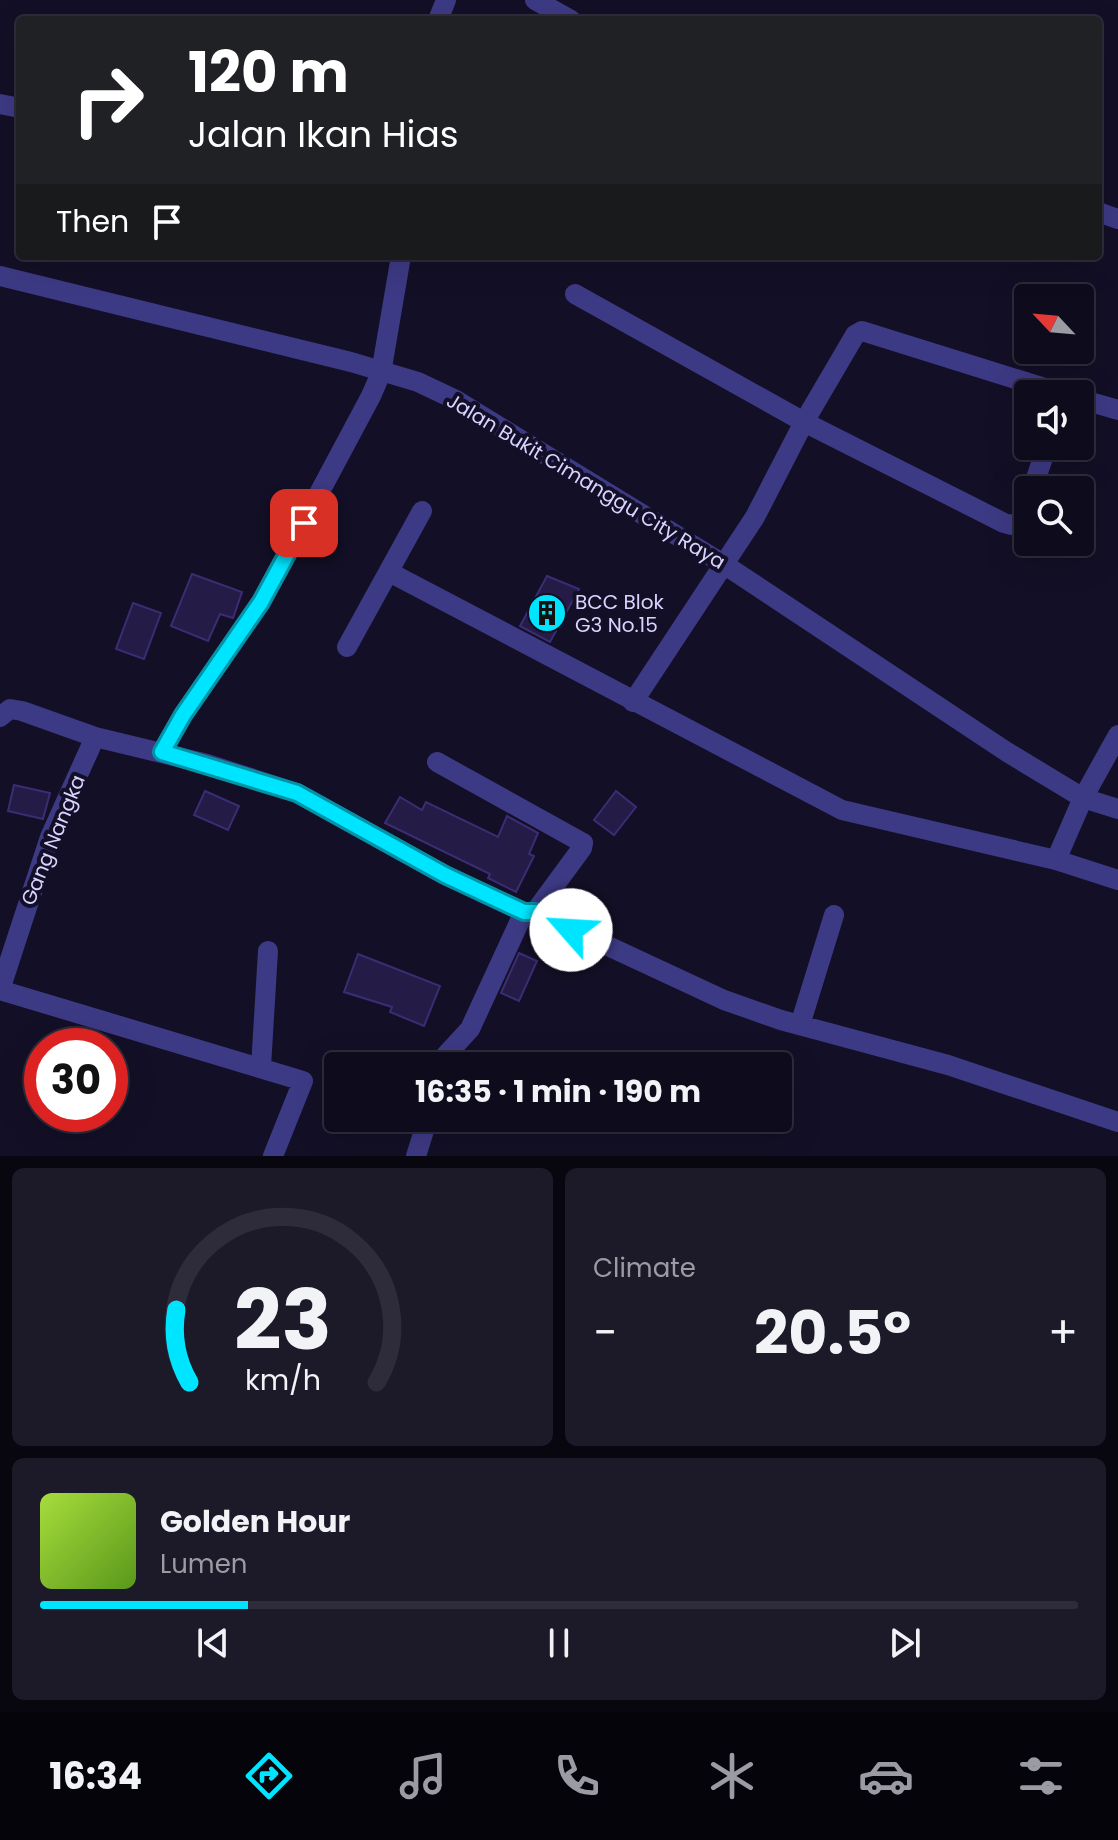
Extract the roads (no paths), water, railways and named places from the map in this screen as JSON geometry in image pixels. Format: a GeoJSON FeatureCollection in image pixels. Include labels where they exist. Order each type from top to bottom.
{"type":"FeatureCollection","features":[{"type":"Feature","properties":{"kind":"street"},"geometry":{"type":"LineString","coordinates":[[535,0],[564,16]]}},
{"type":"Feature","properties":{"kind":"street"},"geometry":{"type":"LineString","coordinates":[[162,752],[183,715],[261,602],[346,446],[381,373],[400,260]]}},
{"type":"Feature","properties":{"kind":"street","name":"Jalan Bukit Cimanggu City Raya"},"geometry":{"type":"LineString","coordinates":[[0,276],[351,362],[418,382],[456,400],[725,565],[1007,752],[1083,798],[1118,809]]}},
{"type":"Feature","properties":{"kind":"street"},"geometry":{"type":"LineString","coordinates":[[575,294],[804,422],[1004,523],[1014,524]]}},
{"type":"Feature","properties":{"kind":"street"},"geometry":{"type":"LineString","coordinates":[[633,702],[725,565],[765,499],[851,340],[862,331],[1019,380]]}},
{"type":"Feature","properties":{"kind":"street"},"geometry":{"type":"LineString","coordinates":[[1094,403],[1118,410]]}},
{"type":"Feature","properties":{"kind":"street"},"geometry":{"type":"LineString","coordinates":[[347,647],[422,511]]}},
{"type":"Feature","properties":{"kind":"street"},"geometry":{"type":"LineString","coordinates":[[389,572],[842,810],[1056,860],[1118,880]]}},
{"type":"Feature","properties":{"kind":"street"},"geometry":{"type":"LineString","coordinates":[[0,717],[10,709],[22,711],[95,737],[162,752],[297,793],[445,875],[724,1000],[800,1025],[948,1065],[1118,1122]]}},
{"type":"Feature","properties":{"kind":"street"},"geometry":{"type":"LineString","coordinates":[[1056,860],[1083,798],[1118,735]]}},
{"type":"Feature","properties":{"kind":"street","name":"Gang Nangka"},"geometry":{"type":"LineString","coordinates":[[0,990],[50,837],[95,737]]}},
{"type":"Feature","properties":{"kind":"street"},"geometry":{"type":"LineString","coordinates":[[437,762],[583,843],[530,912],[470,1029],[449,1052]]}},
{"type":"Feature","properties":{"kind":"street"},"geometry":{"type":"LineString","coordinates":[[800,1025],[834,915]]}},
{"type":"Feature","properties":{"kind":"street"},"geometry":{"type":"LineString","coordinates":[[261,1067],[268,951]]}},
{"type":"Feature","properties":{"kind":"street"},"geometry":{"type":"LineString","coordinates":[[0,990],[303,1081],[273,1156]]}},
{"type":"Feature","properties":{"kind":"street"},"geometry":{"type":"LineString","coordinates":[[416,1156],[424,1132]]}},
{"type":"Feature","properties":{"kind":"place","name":"BCC Blok G3 No.15"},"geometry":{"type":"Point","coordinates":[547,613]}}]}
